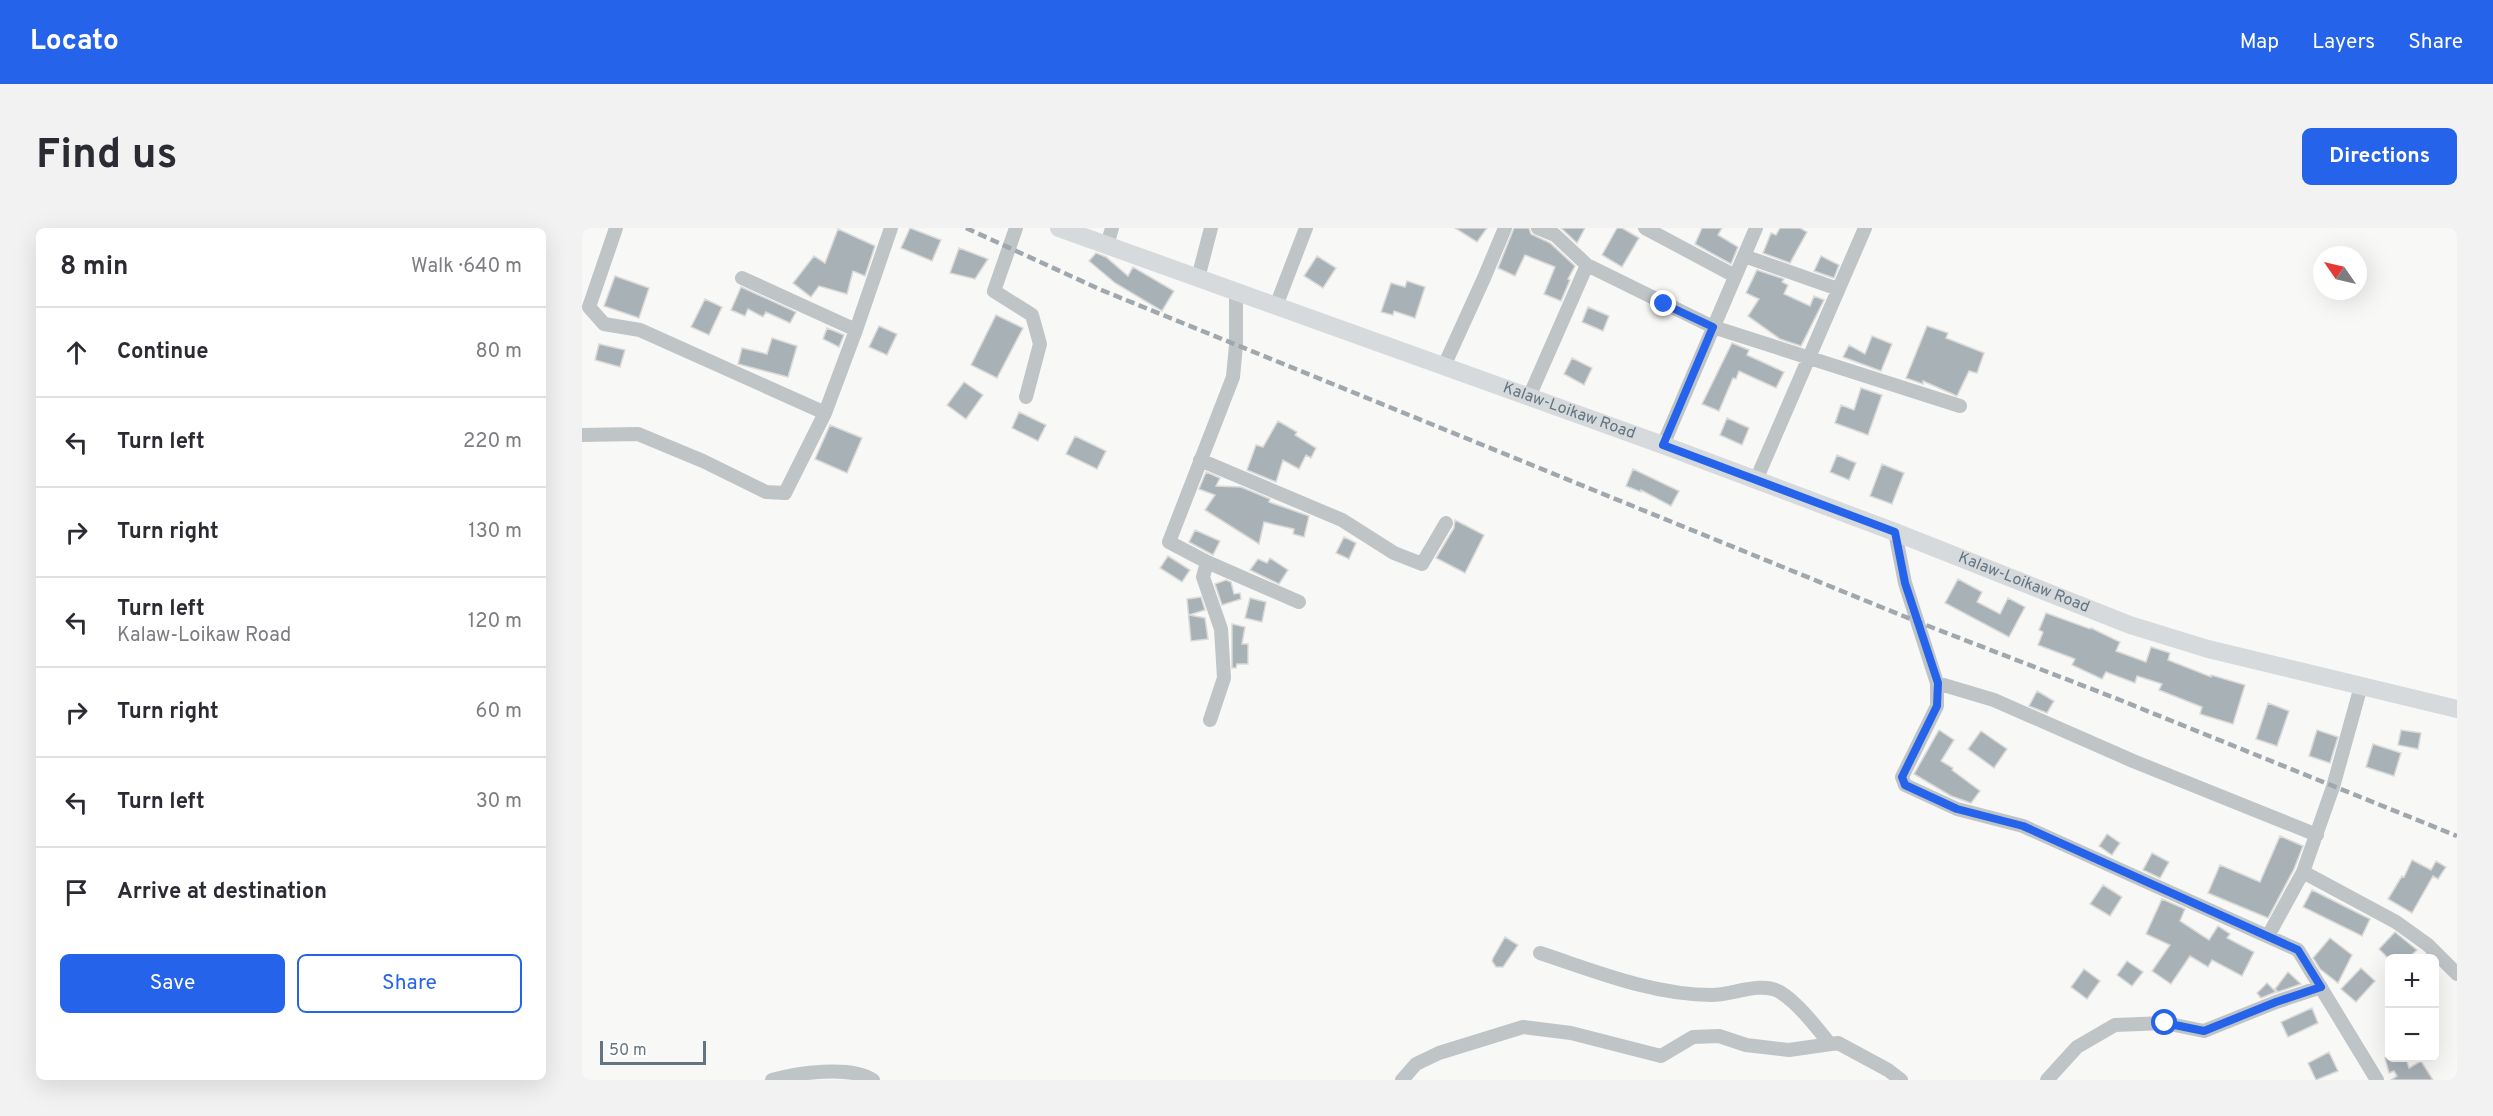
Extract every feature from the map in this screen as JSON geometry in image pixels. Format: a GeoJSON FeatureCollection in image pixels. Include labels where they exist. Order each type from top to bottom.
{"type":"FeatureCollection","features":[{"type":"Feature","properties":{"kind":"main road","name":"Kalaw-Loikaw Road"},"geometry":{"type":"LineString","coordinates":[[1059,228],[1109,237],[1198,278],[1663,445],[1895,532],[2130,625],[2208,649],[2457,709]]}},
{"type":"Feature","properties":{"kind":"street"},"geometry":{"type":"LineString","coordinates":[[616,228],[589,308],[604,324],[640,330],[825,413]]}},
{"type":"Feature","properties":{"kind":"street"},"geometry":{"type":"LineString","coordinates":[[582,435],[638,434],[703,461],[766,492],[785,493],[825,413],[891,228]]}},
{"type":"Feature","properties":{"kind":"street"},"geometry":{"type":"LineString","coordinates":[[1016,228],[994,291],[1032,315],[1040,344],[1026,397]]}},
{"type":"Feature","properties":{"kind":"street"},"geometry":{"type":"LineString","coordinates":[[1198,278],[1211,228]]}},
{"type":"Feature","properties":{"kind":"street"},"geometry":{"type":"LineString","coordinates":[[1276,306],[1306,228]]}},
{"type":"Feature","properties":{"kind":"street"},"geometry":{"type":"LineString","coordinates":[[1444,366],[1485,278],[1505,228]]}},
{"type":"Feature","properties":{"kind":"street"},"geometry":{"type":"LineString","coordinates":[[1538,228],[1555,235],[1587,265],[1713,327],[1960,406]]}},
{"type":"Feature","properties":{"kind":"street"},"geometry":{"type":"LineString","coordinates":[[1645,228],[1736,276]]}},
{"type":"Feature","properties":{"kind":"street"},"geometry":{"type":"LineString","coordinates":[[1663,445],[1756,228]]}},
{"type":"Feature","properties":{"kind":"street"},"geometry":{"type":"LineString","coordinates":[[1756,480],[1865,228]]}},
{"type":"Feature","properties":{"kind":"street"},"geometry":{"type":"LineString","coordinates":[[1744,256],[1838,289]]}},
{"type":"Feature","properties":{"kind":"street"},"geometry":{"type":"LineString","coordinates":[[1529,397],[1587,265]]}},
{"type":"Feature","properties":{"kind":"street"},"geometry":{"type":"LineString","coordinates":[[742,278],[856,330]]}},
{"type":"Feature","properties":{"kind":"street"},"geometry":{"type":"LineString","coordinates":[[1236,291],[1236,345],[1233,377],[1169,542],[1207,562],[1299,602]]}},
{"type":"Feature","properties":{"kind":"street"},"geometry":{"type":"LineString","coordinates":[[1200,460],[1342,520],[1394,553],[1422,564],[1446,523]]}},
{"type":"Feature","properties":{"kind":"street"},"geometry":{"type":"LineString","coordinates":[[1895,532],[1905,583],[1938,683],[1937,706],[1902,777],[1905,785],[1957,809],[2023,826],[2298,950],[2377,1080]]}},
{"type":"Feature","properties":{"kind":"street"},"geometry":{"type":"LineString","coordinates":[[1207,562],[1203,577],[1221,628],[1224,678],[1210,720]]}},
{"type":"Feature","properties":{"kind":"street"},"geometry":{"type":"LineString","coordinates":[[1938,683],[1994,699],[2133,761],[2316,835]]}},
{"type":"Feature","properties":{"kind":"street"},"geometry":{"type":"LineString","coordinates":[[2268,936],[2303,872],[2333,786],[2361,686]]}},
{"type":"Feature","properties":{"kind":"street"},"geometry":{"type":"LineString","coordinates":[[2303,872],[2396,922],[2428,945],[2457,974]]}},
{"type":"Feature","properties":{"kind":"street"},"geometry":{"type":"LineString","coordinates":[[1540,953],[1658,989],[1713,995],[1753,988],[1778,991],[1810,1020],[1830,1044]]}},
{"type":"Feature","properties":{"kind":"street"},"geometry":{"type":"LineString","coordinates":[[2047,1080],[2077,1047],[2115,1025],[2165,1023],[2204,1031],[2276,1002],[2321,987]]}},
{"type":"Feature","properties":{"kind":"street"},"geometry":{"type":"LineString","coordinates":[[1402,1080],[1416,1064],[1439,1053],[1523,1027],[1571,1033],[1661,1056],[1693,1037],[1719,1036],[1746,1046],[1789,1050],[1838,1043],[1888,1070],[1901,1080]]}},
{"type":"Feature","properties":{"kind":"street"},"geometry":{"type":"LineString","coordinates":[[772,1080],[791,1074],[835,1071],[873,1080]]}},
{"type":"Feature","properties":{"kind":"building"},"geometry":{"type":"Polygon","coordinates":[[[910,228],[941,240],[932,261],[901,248],[910,228]]]}},
{"type":"Feature","properties":{"kind":"building"},"geometry":{"type":"Polygon","coordinates":[[[1455,228],[1487,228],[1477,242],[1455,228]]]}},
{"type":"Feature","properties":{"kind":"building"},"geometry":{"type":"Polygon","coordinates":[[[1514,228],[1529,228],[1531,234],[1550,243],[1575,266],[1561,301],[1544,294],[1555,267],[1525,255],[1515,276],[1498,268],[1514,228]]]}},
{"type":"Feature","properties":{"kind":"building"},"geometry":{"type":"Polygon","coordinates":[[[1561,228],[1585,228],[1577,243],[1561,228]]]}},
{"type":"Feature","properties":{"kind":"building"},"geometry":{"type":"Polygon","coordinates":[[[1617,228],[1622,228],[1639,238],[1622,267],[1602,255],[1617,228]]]}},
{"type":"Feature","properties":{"kind":"building"},"geometry":{"type":"Polygon","coordinates":[[[1702,228],[1722,228],[1718,235],[1738,247],[1731,264],[1695,244],[1702,228]]]}},
{"type":"Feature","properties":{"kind":"building"},"geometry":{"type":"Polygon","coordinates":[[[1780,228],[1800,228],[1807,232],[1790,263],[1763,253],[1771,233],[1776,235],[1780,228]]]}},
{"type":"Feature","properties":{"kind":"building"},"geometry":{"type":"Polygon","coordinates":[[[838,229],[875,246],[865,276],[853,271],[847,294],[819,286],[811,297],[793,283],[814,256],[825,263],[838,229]]]}},
{"type":"Feature","properties":{"kind":"building"},"geometry":{"type":"Polygon","coordinates":[[[959,248],[988,259],[975,279],[950,273],[959,248]]]}},
{"type":"Feature","properties":{"kind":"building"},"geometry":{"type":"Polygon","coordinates":[[[1096,253],[1106,257],[1128,276],[1133,267],[1174,291],[1162,311],[1115,283],[1089,261],[1096,253]]]}},
{"type":"Feature","properties":{"kind":"building"},"geometry":{"type":"Polygon","coordinates":[[[1317,256],[1336,268],[1323,288],[1304,276],[1317,256]]]}},
{"type":"Feature","properties":{"kind":"building"},"geometry":{"type":"Polygon","coordinates":[[[1821,256],[1839,265],[1834,278],[1814,271],[1821,256]]]}},
{"type":"Feature","properties":{"kind":"building"},"geometry":{"type":"Polygon","coordinates":[[[1757,270],[1784,279],[1782,282],[1788,285],[1784,294],[1810,306],[1814,296],[1824,300],[1801,346],[1780,339],[1748,316],[1759,299],[1746,293],[1757,270]]]}},
{"type":"Feature","properties":{"kind":"building"},"geometry":{"type":"Polygon","coordinates":[[[615,276],[649,288],[639,318],[604,306],[615,276]]]}},
{"type":"Feature","properties":{"kind":"building"},"geometry":{"type":"Polygon","coordinates":[[[1407,281],[1425,287],[1415,318],[1394,311],[1393,315],[1381,312],[1391,283],[1405,287],[1407,281]]]}},
{"type":"Feature","properties":{"kind":"building"},"geometry":{"type":"Polygon","coordinates":[[[741,287],[796,312],[790,323],[766,312],[763,317],[748,309],[745,316],[731,310],[741,287]]]}},
{"type":"Feature","properties":{"kind":"building"},"geometry":{"type":"Polygon","coordinates":[[[705,299],[722,307],[709,335],[691,327],[705,299]]]}},
{"type":"Feature","properties":{"kind":"building"},"geometry":{"type":"Polygon","coordinates":[[[1588,307],[1609,316],[1603,331],[1582,322],[1588,307]]]}},
{"type":"Feature","properties":{"kind":"building"},"geometry":{"type":"Polygon","coordinates":[[[996,315],[1023,328],[997,378],[971,365],[996,315]]]}},
{"type":"Feature","properties":{"kind":"building"},"geometry":{"type":"Polygon","coordinates":[[[879,326],[897,334],[887,355],[869,347],[879,326]]]}},
{"type":"Feature","properties":{"kind":"building"},"geometry":{"type":"Polygon","coordinates":[[[1927,326],[1948,333],[1946,338],[1984,353],[1977,373],[1969,371],[1957,396],[1923,381],[1923,384],[1906,378],[1927,326]]]}},
{"type":"Feature","properties":{"kind":"building"},"geometry":{"type":"Polygon","coordinates":[[[827,328],[844,335],[839,347],[823,339],[827,328]]]}},
{"type":"Feature","properties":{"kind":"building"},"geometry":{"type":"Polygon","coordinates":[[[1872,336],[1892,344],[1881,371],[1843,357],[1849,345],[1865,354],[1872,336]]]}},
{"type":"Feature","properties":{"kind":"building"},"geometry":{"type":"Polygon","coordinates":[[[772,338],[797,346],[788,377],[738,364],[742,348],[767,354],[772,338]]]}},
{"type":"Feature","properties":{"kind":"building"},"geometry":{"type":"Polygon","coordinates":[[[1732,343],[1749,350],[1747,355],[1784,372],[1776,388],[1739,371],[1736,379],[1733,378],[1719,411],[1702,404],[1732,343]]]}},
{"type":"Feature","properties":{"kind":"building"},"geometry":{"type":"Polygon","coordinates":[[[599,344],[625,350],[620,367],[595,360],[599,344]]]}},
{"type":"Feature","properties":{"kind":"building"},"geometry":{"type":"Polygon","coordinates":[[[1572,358],[1592,368],[1584,385],[1564,374],[1572,358]]]}},
{"type":"Feature","properties":{"kind":"building"},"geometry":{"type":"Polygon","coordinates":[[[964,382],[983,395],[966,419],[947,405],[964,382]]]}},
{"type":"Feature","properties":{"kind":"building"},"geometry":{"type":"Polygon","coordinates":[[[1861,388],[1882,395],[1868,435],[1835,423],[1841,405],[1854,410],[1861,388]]]}},
{"type":"Feature","properties":{"kind":"building"},"geometry":{"type":"Polygon","coordinates":[[[1019,412],[1046,425],[1038,441],[1012,428],[1019,412]]]}},
{"type":"Feature","properties":{"kind":"building"},"geometry":{"type":"Polygon","coordinates":[[[1727,418],[1749,428],[1742,445],[1720,435],[1727,418]]]}},
{"type":"Feature","properties":{"kind":"building"},"geometry":{"type":"Polygon","coordinates":[[[1278,421],[1297,432],[1295,435],[1316,448],[1311,458],[1306,455],[1299,469],[1283,460],[1276,482],[1247,470],[1256,445],[1263,447],[1278,421]]]}},
{"type":"Feature","properties":{"kind":"building"},"geometry":{"type":"Polygon","coordinates":[[[830,425],[862,438],[847,473],[815,459],[830,425]]]}},
{"type":"Feature","properties":{"kind":"building"},"geometry":{"type":"Polygon","coordinates":[[[1075,436],[1106,451],[1097,469],[1066,454],[1075,436]]]}},
{"type":"Feature","properties":{"kind":"building"},"geometry":{"type":"Polygon","coordinates":[[[1837,455],[1856,463],[1849,480],[1830,472],[1837,455]]]}},
{"type":"Feature","properties":{"kind":"building"},"geometry":{"type":"Polygon","coordinates":[[[1882,464],[1904,473],[1892,504],[1870,496],[1882,464]]]}},
{"type":"Feature","properties":{"kind":"building"},"geometry":{"type":"Polygon","coordinates":[[[1633,469],[1679,491],[1671,506],[1641,490],[1641,492],[1626,486],[1633,469]]]}},
{"type":"Feature","properties":{"kind":"building"},"geometry":{"type":"Polygon","coordinates":[[[1206,472],[1220,478],[1216,486],[1241,487],[1270,499],[1269,502],[1309,516],[1304,537],[1293,534],[1294,529],[1264,522],[1259,544],[1205,510],[1215,495],[1199,489],[1206,472]]]}},
{"type":"Feature","properties":{"kind":"building"},"geometry":{"type":"Polygon","coordinates":[[[1455,520],[1484,535],[1465,573],[1436,558],[1454,528],[1455,520]]]}},
{"type":"Feature","properties":{"kind":"building"},"geometry":{"type":"Polygon","coordinates":[[[1195,530],[1220,541],[1213,555],[1189,542],[1195,530]]]}},
{"type":"Feature","properties":{"kind":"building"},"geometry":{"type":"Polygon","coordinates":[[[1344,537],[1356,543],[1349,559],[1336,553],[1344,537]]]}},
{"type":"Feature","properties":{"kind":"building"},"geometry":{"type":"Polygon","coordinates":[[[1168,556],[1190,570],[1182,582],[1160,568],[1168,556]]]}},
{"type":"Feature","properties":{"kind":"building"},"geometry":{"type":"Polygon","coordinates":[[[1270,558],[1288,570],[1279,584],[1250,570],[1258,559],[1267,563],[1270,558]]]}},
{"type":"Feature","properties":{"kind":"building"},"geometry":{"type":"Polygon","coordinates":[[[1958,579],[1982,592],[1977,602],[2000,614],[2008,598],[2025,607],[2009,637],[1945,603],[1958,579]]]}},
{"type":"Feature","properties":{"kind":"building"},"geometry":{"type":"Polygon","coordinates":[[[1226,580],[1231,582],[1234,594],[1240,593],[1241,599],[1222,605],[1215,584],[1226,580]]]}},
{"type":"Feature","properties":{"kind":"building"},"geometry":{"type":"Polygon","coordinates":[[[1201,597],[1205,610],[1189,615],[1205,618],[1208,639],[1191,641],[1187,599],[1201,597]]]}},
{"type":"Feature","properties":{"kind":"building"},"geometry":{"type":"Polygon","coordinates":[[[1250,598],[1266,602],[1262,622],[1245,618],[1250,598]]]}},
{"type":"Feature","properties":{"kind":"building"},"geometry":{"type":"Polygon","coordinates":[[[2046,613],[2091,628],[2120,642],[2116,651],[2146,662],[2151,647],[2170,653],[2168,660],[2211,677],[2211,675],[2245,685],[2233,724],[2200,714],[2202,707],[2159,690],[2162,684],[2137,676],[2135,683],[2106,672],[2102,679],[2072,665],[2075,659],[2038,645],[2043,632],[2039,630],[2046,613]]]}},
{"type":"Feature","properties":{"kind":"building"},"geometry":{"type":"Polygon","coordinates":[[[1232,624],[1245,627],[1242,644],[1248,644],[1248,664],[1237,664],[1236,668],[1232,668],[1232,624]]]}},
{"type":"Feature","properties":{"kind":"building"},"geometry":{"type":"Polygon","coordinates":[[[2037,691],[2054,701],[2047,713],[2029,706],[2037,691]]]}},
{"type":"Feature","properties":{"kind":"building"},"geometry":{"type":"Polygon","coordinates":[[[2268,703],[2289,711],[2277,746],[2256,739],[2268,703]]]}},
{"type":"Feature","properties":{"kind":"building"},"geometry":{"type":"Polygon","coordinates":[[[1939,730],[1954,740],[1941,761],[1980,791],[1971,803],[1951,796],[1914,774],[1939,730]]]}},
{"type":"Feature","properties":{"kind":"building"},"geometry":{"type":"Polygon","coordinates":[[[2317,730],[2338,737],[2330,763],[2309,756],[2317,730]]]}},
{"type":"Feature","properties":{"kind":"building"},"geometry":{"type":"Polygon","coordinates":[[[2401,730],[2421,733],[2418,749],[2398,745],[2401,730]]]}},
{"type":"Feature","properties":{"kind":"building"},"geometry":{"type":"Polygon","coordinates":[[[1981,731],[2007,749],[1994,768],[1968,749],[1981,731]]]}},
{"type":"Feature","properties":{"kind":"building"},"geometry":{"type":"Polygon","coordinates":[[[2373,744],[2401,753],[2394,776],[2366,767],[2373,744]]]}},
{"type":"Feature","properties":{"kind":"building"},"geometry":{"type":"Polygon","coordinates":[[[2107,834],[2120,843],[2112,855],[2099,846],[2107,834]]]}},
{"type":"Feature","properties":{"kind":"building"},"geometry":{"type":"Polygon","coordinates":[[[2280,836],[2303,846],[2294,869],[2268,918],[2208,893],[2220,865],[2260,882],[2280,836]]]}},
{"type":"Feature","properties":{"kind":"building"},"geometry":{"type":"Polygon","coordinates":[[[2152,853],[2169,862],[2160,878],[2143,870],[2152,853]]]}},
{"type":"Feature","properties":{"kind":"building"},"geometry":{"type":"Polygon","coordinates":[[[2412,860],[2431,870],[2436,861],[2446,867],[2438,879],[2433,876],[2412,913],[2388,899],[2402,876],[2404,877],[2412,860]]]}},
{"type":"Feature","properties":{"kind":"building"},"geometry":{"type":"Polygon","coordinates":[[[2103,885],[2122,897],[2110,916],[2090,904],[2103,885]]]}},
{"type":"Feature","properties":{"kind":"building"},"geometry":{"type":"Polygon","coordinates":[[[2312,890],[2370,919],[2362,936],[2303,907],[2312,890]]]}},
{"type":"Feature","properties":{"kind":"building"},"geometry":{"type":"Polygon","coordinates":[[[2162,899],[2185,909],[2180,921],[2209,940],[2218,926],[2230,934],[2227,938],[2254,952],[2242,976],[2212,960],[2208,967],[2190,956],[2171,984],[2152,971],[2170,945],[2146,934],[2162,899]]]}},
{"type":"Feature","properties":{"kind":"building"},"geometry":{"type":"Polygon","coordinates":[[[2395,932],[2417,950],[2412,954],[2385,955],[2379,949],[2395,932]]]}},
{"type":"Feature","properties":{"kind":"building"},"geometry":{"type":"Polygon","coordinates":[[[1505,937],[1518,945],[1503,967],[1496,967],[1492,961],[1505,937]]]}},
{"type":"Feature","properties":{"kind":"building"},"geometry":{"type":"Polygon","coordinates":[[[2330,938],[2352,955],[2338,983],[2320,969],[2313,958],[2330,938]]]}},
{"type":"Feature","properties":{"kind":"building"},"geometry":{"type":"Polygon","coordinates":[[[2127,961],[2143,972],[2132,986],[2117,975],[2127,961]]]}},
{"type":"Feature","properties":{"kind":"building"},"geometry":{"type":"Polygon","coordinates":[[[2361,968],[2375,981],[2356,1002],[2341,989],[2361,968]]]}},
{"type":"Feature","properties":{"kind":"building"},"geometry":{"type":"Polygon","coordinates":[[[2084,969],[2100,981],[2087,999],[2071,987],[2084,969]]]}},
{"type":"Feature","properties":{"kind":"building"},"geometry":{"type":"Polygon","coordinates":[[[2288,972],[2301,984],[2278,992],[2275,989],[2288,972]]]}},
{"type":"Feature","properties":{"kind":"building"},"geometry":{"type":"Polygon","coordinates":[[[2267,983],[2276,992],[2261,998],[2257,993],[2267,983]]]}},
{"type":"Feature","properties":{"kind":"building"},"geometry":{"type":"Polygon","coordinates":[[[2312,1008],[2318,1023],[2288,1037],[2281,1022],[2312,1008]]]}},
{"type":"Feature","properties":{"kind":"building"},"geometry":{"type":"Polygon","coordinates":[[[2329,1052],[2338,1071],[2316,1080],[2308,1063],[2329,1052]]]}},
{"type":"Feature","properties":{"kind":"building"},"geometry":{"type":"Polygon","coordinates":[[[2386,1062],[2407,1062],[2409,1068],[2422,1062],[2433,1080],[2391,1080],[2397,1076],[2394,1071],[2389,1073],[2386,1062]]]}},
{"type":"Feature","properties":{"kind":"railway"},"geometry":{"type":"LineString","coordinates":[[966,228],[1099,289],[1918,622],[2115,698],[2457,836]]}},
{"type":"Feature","properties":{"kind":"route"},"geometry":{"type":"LineString","coordinates":[[1664,304],[1713,327],[1663,445],[1895,532],[1905,583],[1938,683],[1939,696],[1937,706],[1902,777],[1905,785],[1957,809],[2023,826],[2298,950],[2321,987],[2276,1002],[2204,1031],[2165,1023]]}}]}
